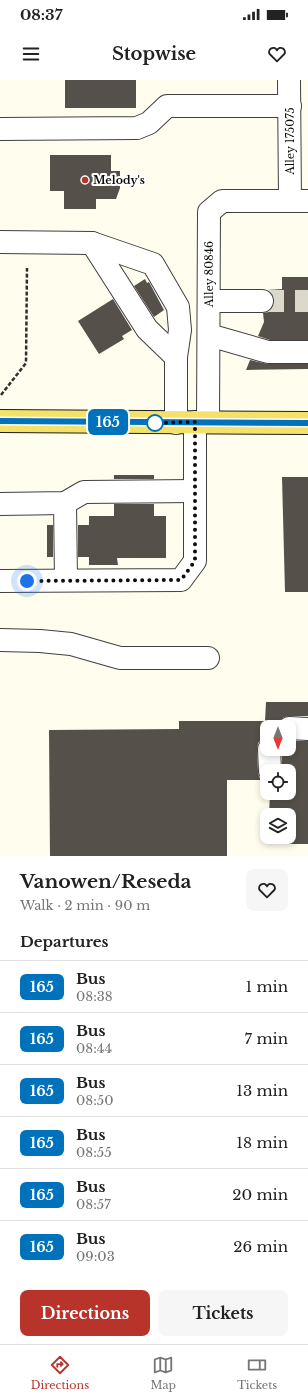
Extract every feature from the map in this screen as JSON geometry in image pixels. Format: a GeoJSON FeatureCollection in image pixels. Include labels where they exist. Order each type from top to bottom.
{"type":"FeatureCollection","features":[{"type":"Feature","properties":{"kind":"main road"},"geometry":{"type":"LineString","coordinates":[[0,421],[308,423]]}},
{"type":"Feature","properties":{"kind":"lane","name":"Alley 175075"},"geometry":{"type":"LineString","coordinates":[[290,80],[290,106],[299,202]]}},
{"type":"Feature","properties":{"kind":"lane"},"geometry":{"type":"LineString","coordinates":[[0,129],[137,128],[150,124],[167,106],[290,106]]}},
{"type":"Feature","properties":{"kind":"lane","name":"Alley 80846"},"geometry":{"type":"LineString","coordinates":[[193,422],[209,335],[209,212],[222,201],[299,202]]}},
{"type":"Feature","properties":{"kind":"lane"},"geometry":{"type":"LineString","coordinates":[[0,242],[92,243],[153,264],[178,307],[180,330],[176,356],[193,422],[195,491],[195,561],[181,580],[0,581]]}},
{"type":"Feature","properties":{"kind":"lane"},"geometry":{"type":"LineString","coordinates":[[92,243],[147,329],[176,356]]}},
{"type":"Feature","properties":{"kind":"lane"},"geometry":{"type":"LineString","coordinates":[[209,301],[262,301]]}},
{"type":"Feature","properties":{"kind":"lane"},"geometry":{"type":"LineString","coordinates":[[209,335],[268,352],[308,352]]}},
{"type":"Feature","properties":{"kind":"lane"},"geometry":{"type":"LineString","coordinates":[[0,504],[65,503],[84,492],[195,491]]}},
{"type":"Feature","properties":{"kind":"lane"},"geometry":{"type":"LineString","coordinates":[[65,503],[66,580]]}},
{"type":"Feature","properties":{"kind":"lane"},"geometry":{"type":"LineString","coordinates":[[0,640],[40,641],[71,644],[120,658],[208,658]]}},
{"type":"Feature","properties":{"kind":"lane"},"geometry":{"type":"LineString","coordinates":[[296,728],[308,729]]}},
{"type":"Feature","properties":{"kind":"path"},"geometry":{"type":"LineString","coordinates":[[0,397],[26,363],[27,267]]}},
{"type":"Feature","properties":{"kind":"building"},"geometry":{"type":"Polygon","coordinates":[[[65,80],[136,80],[136,108],[65,108],[65,80]]]}},
{"type":"Feature","properties":{"kind":"building","name":"Melody's"},"geometry":{"type":"Polygon","coordinates":[[[50,155],[111,155],[111,171],[120,171],[120,188],[116,199],[96,199],[96,209],[64,209],[64,191],[50,191],[50,155]]]}},
{"type":"Feature","properties":{"kind":"building"},"geometry":{"type":"Polygon","coordinates":[[[282,277],[308,277],[308,340],[270,340],[258,336],[264,322],[263,313],[269,312],[273,308],[273,294],[267,290],[282,289],[282,277]]]}},
{"type":"Feature","properties":{"kind":"building"},"geometry":{"type":"Polygon","coordinates":[[[145,279],[147,283],[149,282],[164,310],[154,317],[134,286],[145,279]]]}},
{"type":"Feature","properties":{"kind":"building"},"geometry":{"type":"Polygon","coordinates":[[[113,299],[132,330],[122,336],[124,339],[99,354],[78,321],[113,299]]]}},
{"type":"Feature","properties":{"kind":"building"},"geometry":{"type":"Polygon","coordinates":[[[250,360],[268,364],[308,364],[308,369],[246,370],[250,360]]]}},
{"type":"Feature","properties":{"kind":"building"},"geometry":{"type":"Polygon","coordinates":[[[114,475],[154,475],[154,479],[114,479],[114,475]]]}},
{"type":"Feature","properties":{"kind":"building"},"geometry":{"type":"Polygon","coordinates":[[[282,477],[308,477],[308,592],[285,592],[282,477]]]}},
{"type":"Feature","properties":{"kind":"building"},"geometry":{"type":"Polygon","coordinates":[[[114,504],[154,504],[154,516],[166,516],[166,558],[117,558],[118,565],[89,565],[89,557],[78,557],[78,525],[89,525],[89,516],[114,516],[114,504]]]}},
{"type":"Feature","properties":{"kind":"building"},"geometry":{"type":"Polygon","coordinates":[[[47,525],[53,525],[53,557],[47,557],[47,525]]]}},
{"type":"Feature","properties":{"kind":"building"},"geometry":{"type":"Polygon","coordinates":[[[266,702],[308,702],[308,716],[290,716],[284,717],[280,720],[265,720],[266,702]]]}},
{"type":"Feature","properties":{"kind":"building"},"geometry":{"type":"Polygon","coordinates":[[[179,721],[260,721],[260,741],[258,743],[257,750],[260,780],[227,780],[227,856],[50,856],[49,730],[179,729],[179,721]]]}},
{"type":"Feature","properties":{"kind":"building"},"geometry":{"type":"Polygon","coordinates":[[[296,741],[308,741],[308,844],[296,844],[296,808],[269,808],[270,800],[296,800],[296,764],[282,764],[282,756],[296,756],[296,741]]]}},
{"type":"Feature","properties":{"kind":"tunnel"},"geometry":{"type":"LineString","coordinates":[[262,301],[308,301]]}},
{"type":"Feature","properties":{"kind":"bus line","name":"165"},"geometry":{"type":"LineString","coordinates":[[0,421],[308,423]]}},
{"type":"Feature","properties":{"kind":"place","name":"Melody's"},"geometry":{"type":"Point","coordinates":[85,180]}},
{"type":"Feature","properties":{"kind":"route"},"geometry":{"type":"LineString","coordinates":[[27,581],[181,580],[195,561],[195,422],[155,423]]}}]}
